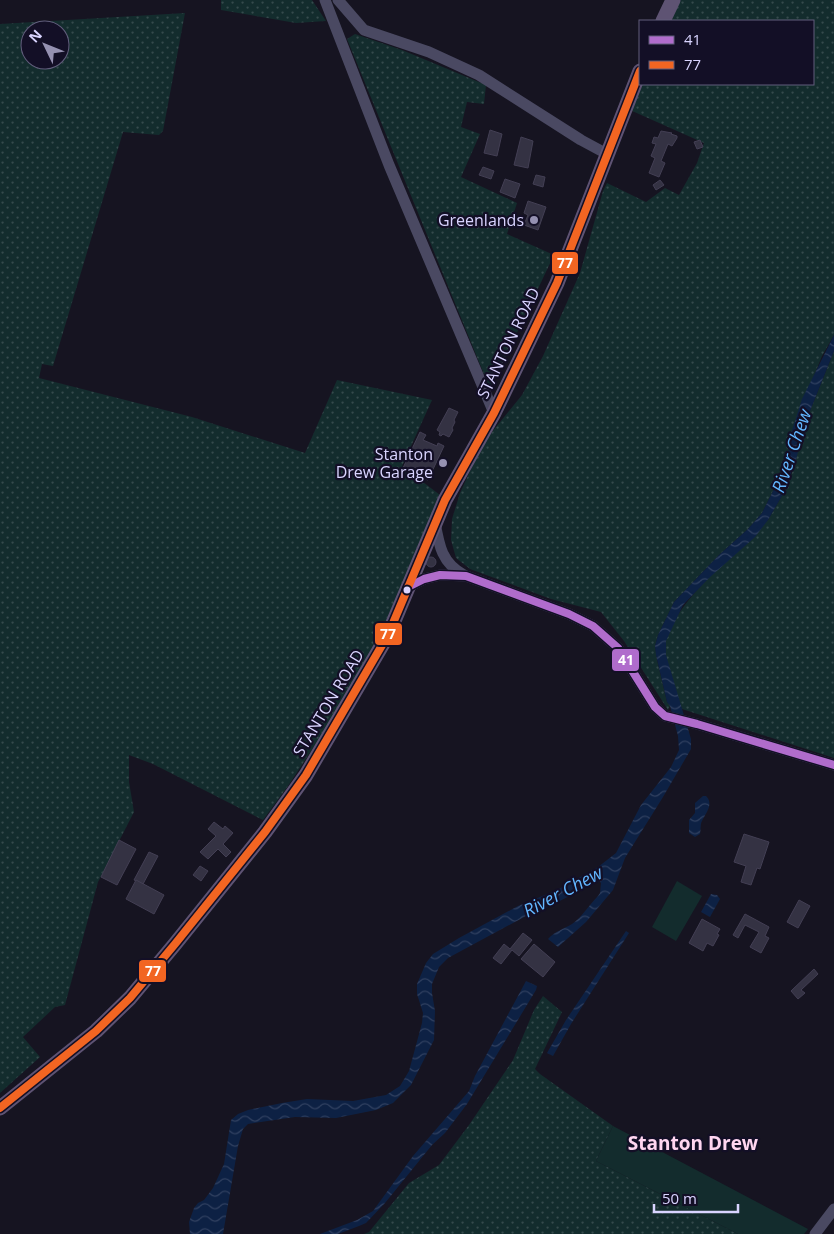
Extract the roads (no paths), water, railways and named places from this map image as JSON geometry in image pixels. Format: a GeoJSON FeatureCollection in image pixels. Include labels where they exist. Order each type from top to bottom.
{"type":"FeatureCollection","features":[{"type":"Feature","properties":{"kind":"main road"},"geometry":{"type":"LineString","coordinates":[[663,20],[672,0]]}},
{"type":"Feature","properties":{"kind":"main road","name":"STANTON ROAD"},"geometry":{"type":"LineString","coordinates":[[0,1108],[96,1031],[130,998],[265,832],[306,774],[388,635],[445,500],[494,413],[556,283],[639,74]]}},
{"type":"Feature","properties":{"kind":"street"},"geometry":{"type":"LineString","coordinates":[[325,0],[389,165],[494,413]]}},
{"type":"Feature","properties":{"kind":"street"},"geometry":{"type":"LineString","coordinates":[[338,0],[364,30],[429,52],[479,75],[574,136],[607,154]]}},
{"type":"Feature","properties":{"kind":"street"},"geometry":{"type":"LineString","coordinates":[[435,522],[438,542],[452,569],[466,576],[569,614],[593,626],[618,648],[655,707],[665,716],[834,765]]}},
{"type":"Feature","properties":{"kind":"street"},"geometry":{"type":"LineString","coordinates":[[408,587],[440,574],[466,576]]}},
{"type":"Feature","properties":{"kind":"street"},"geometry":{"type":"LineString","coordinates":[[815,1234],[834,1209]]}},
{"type":"Feature","properties":{"kind":"water","name":"River Chew"},"geometry":{"type":"Polygon","coordinates":[[[834,335],[834,351],[804,426],[796,460],[783,494],[768,520],[755,537],[709,578],[683,605],[666,641],[666,655],[691,739],[691,749],[625,858],[613,890],[586,922],[558,947],[548,939],[576,921],[600,893],[601,883],[599,881],[540,911],[526,916],[448,958],[439,967],[432,984],[435,1011],[434,1040],[411,1085],[393,1103],[376,1110],[336,1118],[295,1117],[248,1124],[243,1129],[238,1146],[223,1234],[190,1234],[189,1222],[194,1208],[204,1200],[213,1188],[224,1164],[231,1120],[238,1114],[248,1110],[282,1103],[307,1099],[353,1101],[386,1095],[400,1086],[409,1071],[422,1023],[423,1013],[417,994],[417,984],[426,963],[433,954],[518,906],[557,890],[598,867],[616,853],[641,805],[671,767],[679,750],[678,736],[670,706],[667,702],[656,655],[655,646],[658,635],[674,602],[762,513],[782,473],[789,450],[789,440],[802,399],[834,335]]]}},
{"type":"Feature","properties":{"kind":"water"},"geometry":{"type":"Polygon","coordinates":[[[703,796],[706,796],[708,799],[709,805],[701,822],[700,834],[695,837],[689,833],[689,820],[695,813],[695,803],[703,796]]]}},
{"type":"Feature","properties":{"kind":"water"},"geometry":{"type":"Polygon","coordinates":[[[711,894],[717,895],[720,899],[710,917],[701,912],[711,894]]]}},
{"type":"Feature","properties":{"kind":"water"},"geometry":{"type":"Polygon","coordinates":[[[626,931],[629,933],[571,1024],[553,1056],[547,1053],[566,1020],[626,931]]]}},
{"type":"Feature","properties":{"kind":"water"},"geometry":{"type":"Polygon","coordinates":[[[526,981],[537,986],[536,990],[467,1104],[445,1133],[432,1145],[385,1203],[366,1223],[338,1234],[320,1234],[357,1220],[373,1211],[413,1156],[469,1091],[475,1076],[526,981]]]}},
{"type":"Feature","properties":{"kind":"place","name":"Greenlands"},"geometry":{"type":"Point","coordinates":[534,220]}},
{"type":"Feature","properties":{"kind":"place","name":"Stanton Drew Garage"},"geometry":{"type":"Point","coordinates":[443,463]}},
{"type":"Feature","properties":{"kind":"district","name":"Stanton Drew"},"geometry":{"type":"Point","coordinates":[693,1143]}}]}
